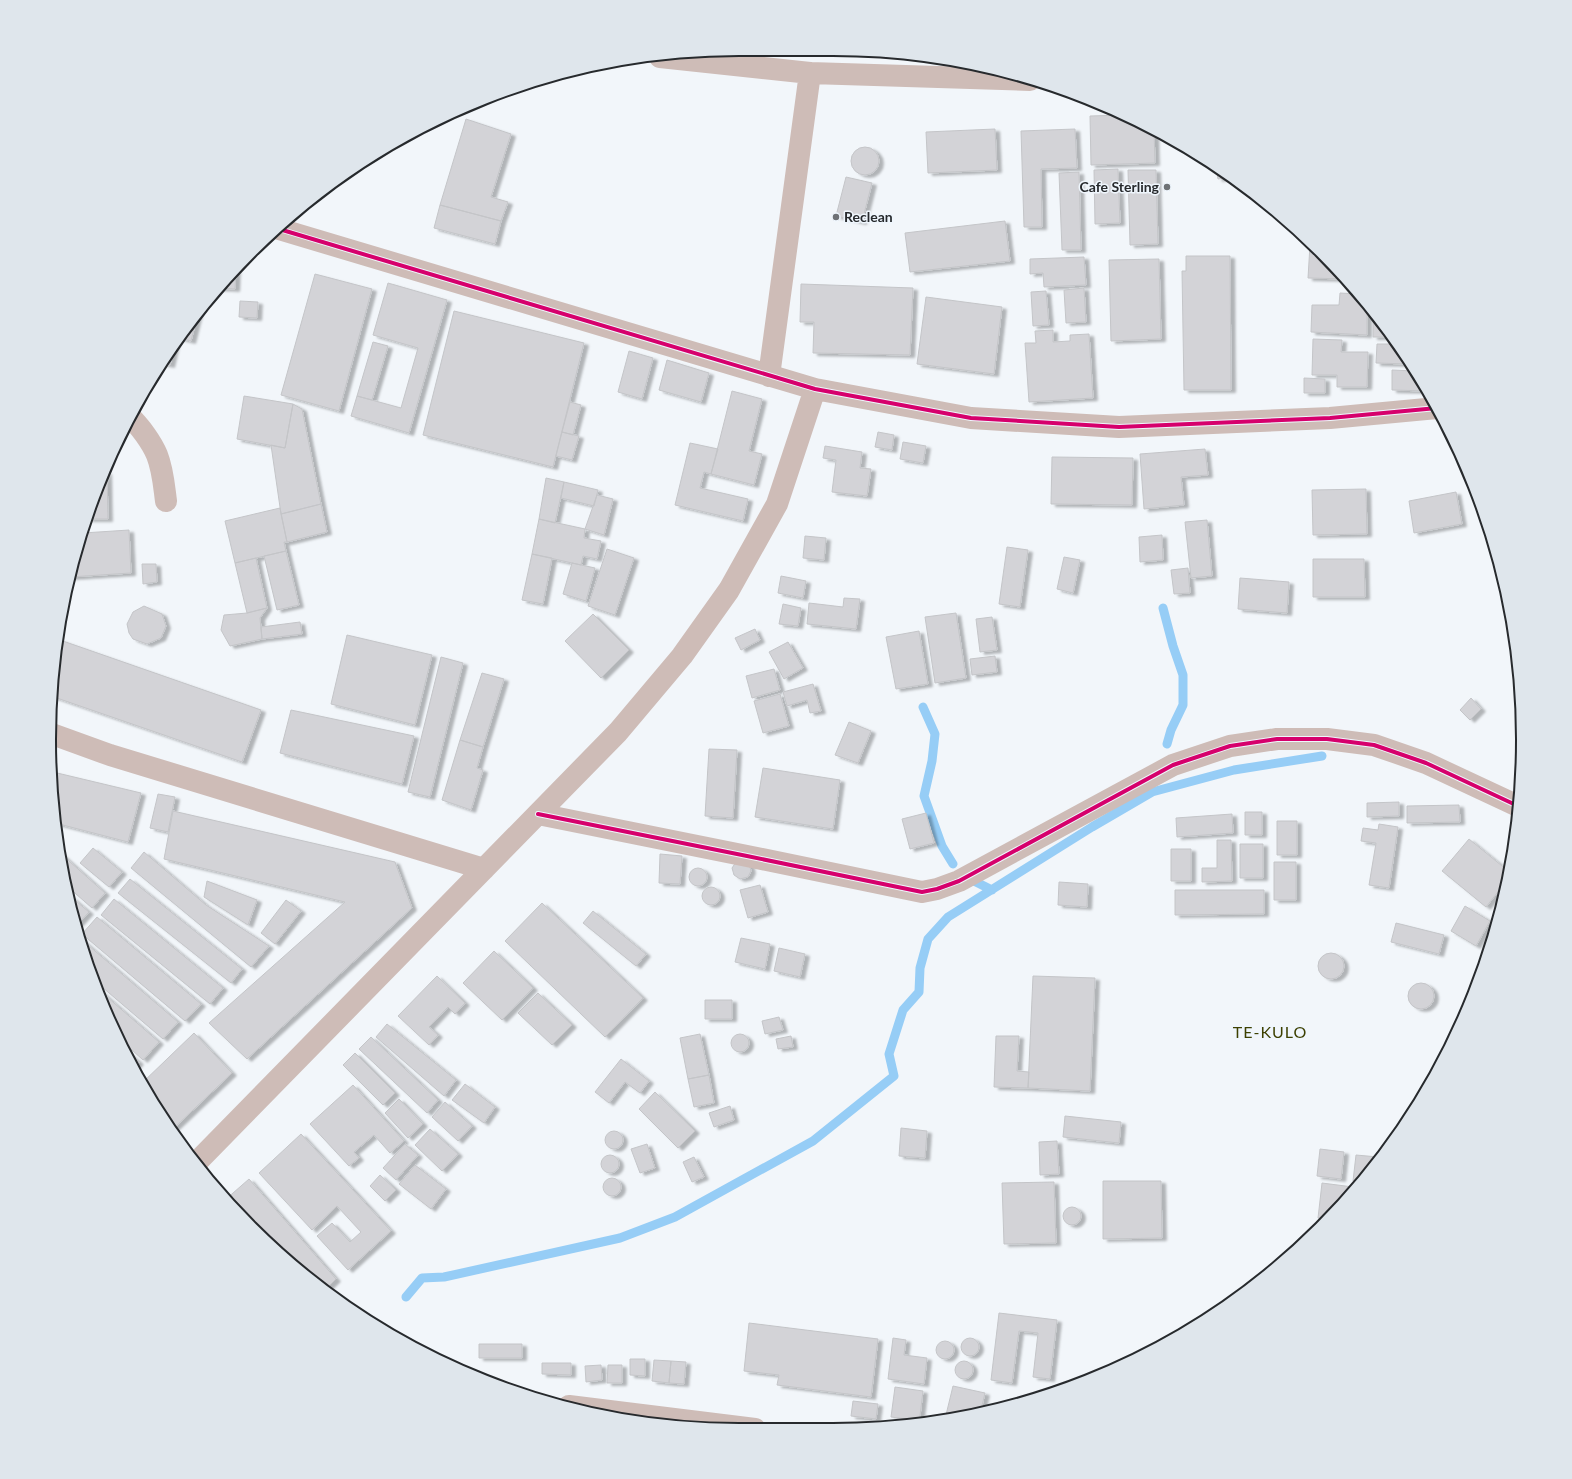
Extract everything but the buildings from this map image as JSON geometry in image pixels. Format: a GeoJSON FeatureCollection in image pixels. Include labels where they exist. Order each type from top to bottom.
{"type":"FeatureCollection","features":[{"type":"Feature","properties":{"kind":"street"},"geometry":{"type":"LineString","coordinates":[[678,59],[810,73],[1010,79]]}},
{"type":"Feature","properties":{"kind":"street"},"geometry":{"type":"LineString","coordinates":[[769,376],[810,73]]}},
{"type":"Feature","properties":{"kind":"street"},"geometry":{"type":"LineString","coordinates":[[284,231],[814,389],[972,418],[1119,427],[1330,418],[1430,409]]}},
{"type":"Feature","properties":{"kind":"street"},"geometry":{"type":"LineString","coordinates":[[200,1159],[623,726],[682,656],[729,590],[777,504],[814,389]]}},
{"type":"Feature","properties":{"kind":"street"},"geometry":{"type":"LineString","coordinates":[[135,422],[157,455],[166,502]]}},
{"type":"Feature","properties":{"kind":"street"},"geometry":{"type":"LineString","coordinates":[[56,735],[118,757],[484,869]]}},
{"type":"Feature","properties":{"kind":"street"},"geometry":{"type":"LineString","coordinates":[[538,814],[922,892],[937,889],[959,880],[1173,765],[1230,746],[1277,739],[1327,739],[1374,745],[1426,763],[1513,804]]}},
{"type":"Feature","properties":{"kind":"street"},"geometry":{"type":"LineString","coordinates":[[632,1414],[681,1420]]}},
{"type":"Feature","properties":{"kind":"waterway"},"geometry":{"type":"LineString","coordinates":[[1163,608],[1173,646],[1183,675],[1183,705],[1171,730],[1167,744]]}},
{"type":"Feature","properties":{"kind":"waterway"},"geometry":{"type":"LineString","coordinates":[[923,707],[935,734],[932,761],[924,796],[942,846],[953,864]]}},
{"type":"Feature","properties":{"kind":"waterway"},"geometry":{"type":"LineString","coordinates":[[406,1297],[422,1278],[444,1277],[620,1238],[675,1217],[813,1141],[894,1076],[889,1054],[903,1010],[919,992],[920,968],[928,939],[948,917],[1092,827],[1152,792],[1234,770],[1322,756]]}},
{"type":"Feature","properties":{"kind":"waterway"},"geometry":{"type":"LineString","coordinates":[[974,881],[992,890]]}},
{"type":"Feature","properties":{"kind":"cycle path"},"geometry":{"type":"LineString","coordinates":[[284,231],[815,389],[971,418],[1119,427],[1330,418],[1430,409]]}},
{"type":"Feature","properties":{"kind":"cycle path"},"geometry":{"type":"LineString","coordinates":[[538,814],[922,892],[937,889],[959,881],[1173,765],[1230,746],[1277,739],[1327,739],[1374,745],[1426,763],[1513,804]]}},
{"type":"Feature","properties":{"kind":"place","name":"Cafe Sterling"},"geometry":{"type":"Point","coordinates":[1167,187]}},
{"type":"Feature","properties":{"kind":"place","name":"Reclean"},"geometry":{"type":"Point","coordinates":[836,217]}},
{"type":"Feature","properties":{"kind":"district","name":"TE-KULO"},"geometry":{"type":"Point","coordinates":[1270,1032]}}]}
